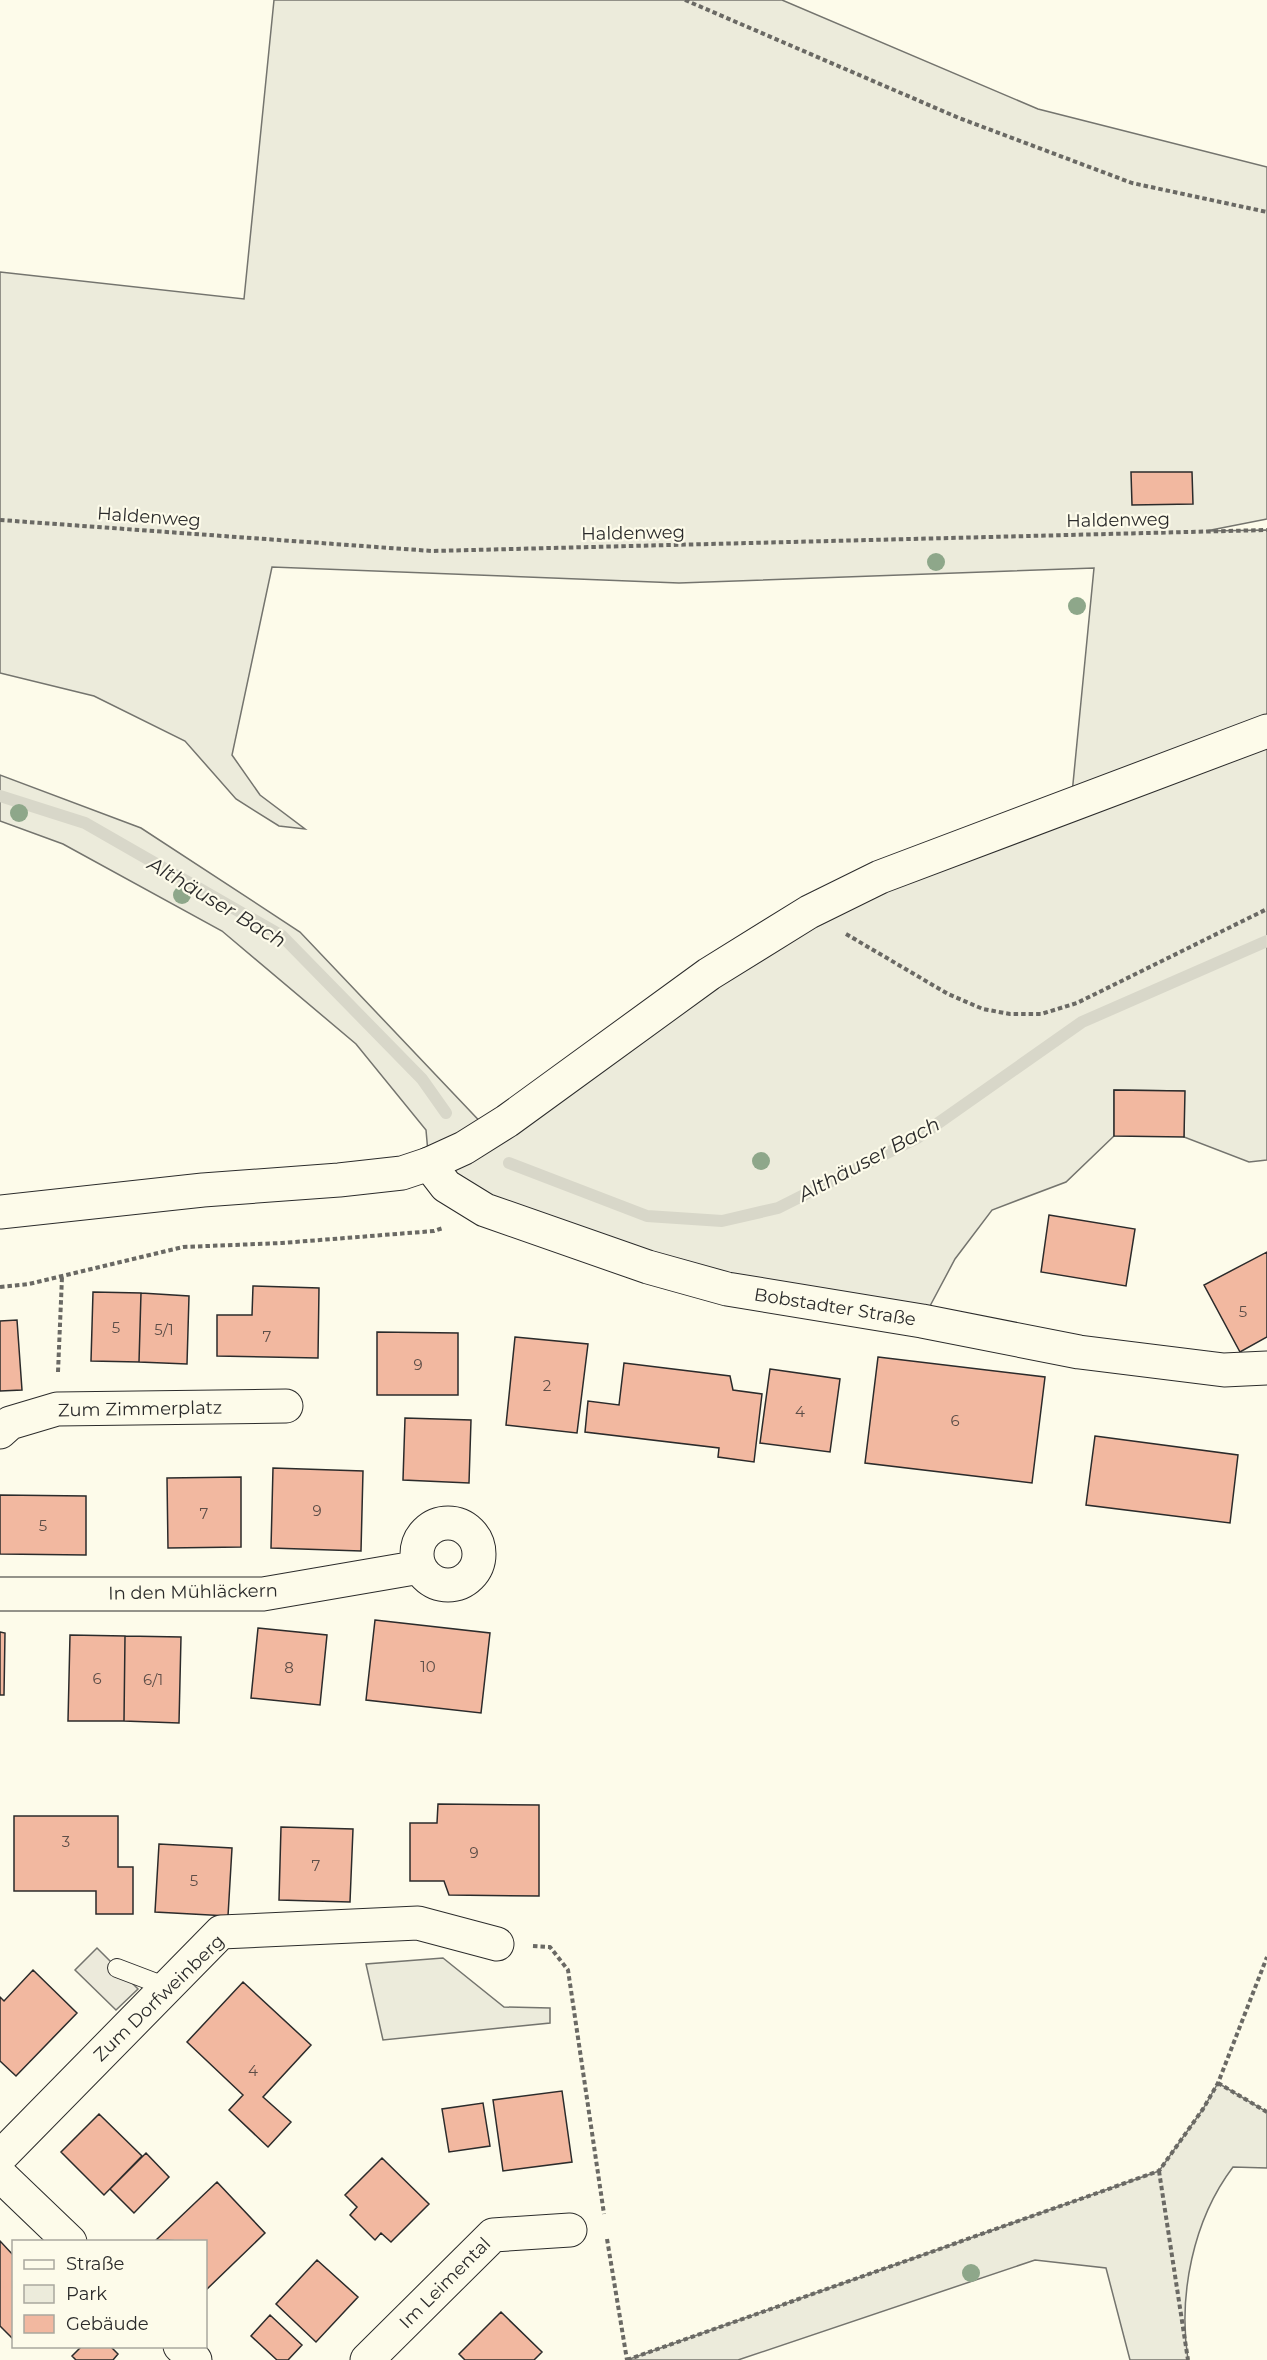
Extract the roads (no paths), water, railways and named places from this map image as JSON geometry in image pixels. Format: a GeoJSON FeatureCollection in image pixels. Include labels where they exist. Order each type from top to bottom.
{"type":"FeatureCollection","features":[{"type":"Feature","properties":{"kind":"street"},"geometry":{"type":"LineString","coordinates":[[0,1212],[203,1190],[402,1173],[429,1164],[464,1148],[507,1121],[710,974],[809,912],[880,877],[1267,731]]}},
{"type":"Feature","properties":{"kind":"street","name":"Bobstadter Straße"},"geometry":{"type":"LineString","coordinates":[[429,1164],[446,1186],[485,1210],[648,1267],[727,1289],[922,1321],[1079,1352],[1224,1370],[1267,1368]]}},
{"type":"Feature","properties":{"kind":"street","name":"Zum Zimmerplatz"},"geometry":{"type":"LineString","coordinates":[[0,1432],[10,1423],[57,1409],[286,1406]]}},
{"type":"Feature","properties":{"kind":"street","name":"In den Mühläckern"},"geometry":{"type":"LineString","coordinates":[[0,1594],[263,1594],[420,1567]]}},
{"type":"Feature","properties":{"kind":"street","name":"Zum Dorfweinberg"},"geometry":{"type":"LineString","coordinates":[[0,2157],[221,1932],[418,1923],[497,1944]]}},
{"type":"Feature","properties":{"kind":"street"},"geometry":{"type":"LineString","coordinates":[[0,2175],[69,2240]]}},
{"type":"Feature","properties":{"kind":"street","name":"Im Leimental"},"geometry":{"type":"LineString","coordinates":[[367,2360],[493,2235],[570,2230]]}},
{"type":"Feature","properties":{"kind":"street"},"geometry":{"type":"LineString","coordinates":[[182,2348],[195,2360]]}},
{"type":"Feature","properties":{"kind":"lane"},"geometry":{"type":"LineString","coordinates":[[117,1968],[167,1986]]}},
{"type":"Feature","properties":{"kind":"waterway","name":"Althäuser Bach"},"geometry":{"type":"LineString","coordinates":[[0,796],[85,823],[282,936],[422,1079],[446,1113]]}},
{"type":"Feature","properties":{"kind":"waterway","name":"Althäuser Bach"},"geometry":{"type":"LineString","coordinates":[[509,1163],[647,1216],[722,1221],[778,1208],[917,1138],[1082,1022],[1267,941]]}}]}
